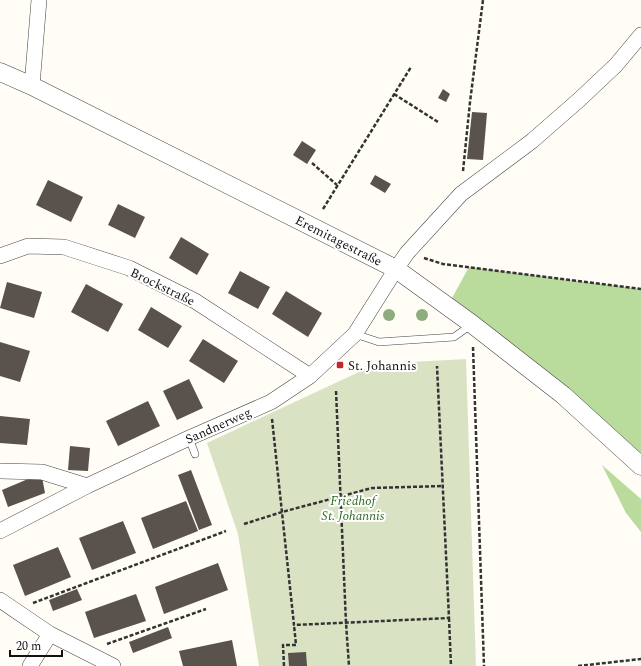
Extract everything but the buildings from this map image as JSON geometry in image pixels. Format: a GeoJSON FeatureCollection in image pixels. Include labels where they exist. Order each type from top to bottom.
{"type":"FeatureCollection","features":[{"type":"Feature","properties":{"kind":"street"},"geometry":{"type":"LineString","coordinates":[[32,86],[39,0]]}},
{"type":"Feature","properties":{"kind":"street","name":"Sandnerweg"},"geometry":{"type":"LineString","coordinates":[[0,530],[86,486],[271,402],[310,376],[355,334],[407,253],[461,194],[532,141],[580,99],[616,64],[641,35]]}},
{"type":"Feature","properties":{"kind":"street","name":"Eremitagestraße"},"geometry":{"type":"LineString","coordinates":[[0,72],[32,86],[396,269],[472,324],[563,395],[641,466]]}},
{"type":"Feature","properties":{"kind":"street","name":"Brockstraße"},"geometry":{"type":"LineString","coordinates":[[0,256],[28,246],[64,247],[129,268],[196,301],[310,376]]}},
{"type":"Feature","properties":{"kind":"street"},"geometry":{"type":"LineString","coordinates":[[0,471],[42,472],[86,486]]}},
{"type":"Feature","properties":{"kind":"street"},"geometry":{"type":"LineString","coordinates":[[0,600],[50,634],[113,666]]}},
{"type":"Feature","properties":{"kind":"street"},"geometry":{"type":"LineString","coordinates":[[30,666],[50,634]]}},
{"type":"Feature","properties":{"kind":"lane"},"geometry":{"type":"LineString","coordinates":[[355,334],[378,342],[454,337],[472,324]]}},
{"type":"Feature","properties":{"kind":"lane"},"geometry":{"type":"LineString","coordinates":[[189,438],[195,454]]}},
{"type":"Feature","properties":{"kind":"path"},"geometry":{"type":"LineString","coordinates":[[461,194],[470,102],[483,0]]}},
{"type":"Feature","properties":{"kind":"path"},"geometry":{"type":"LineString","coordinates":[[323,209],[411,67]]}},
{"type":"Feature","properties":{"kind":"path"},"geometry":{"type":"LineString","coordinates":[[394,94],[438,122]]}},
{"type":"Feature","properties":{"kind":"path"},"geometry":{"type":"LineString","coordinates":[[312,163],[338,185]]}},
{"type":"Feature","properties":{"kind":"path"},"geometry":{"type":"LineString","coordinates":[[407,253],[443,264],[641,289]]}},
{"type":"Feature","properties":{"kind":"path"},"geometry":{"type":"LineString","coordinates":[[472,324],[484,666]]}},
{"type":"Feature","properties":{"kind":"path"},"geometry":{"type":"LineString","coordinates":[[438,366],[451,666]]}},
{"type":"Feature","properties":{"kind":"path"},"geometry":{"type":"LineString","coordinates":[[336,391],[349,666]]}},
{"type":"Feature","properties":{"kind":"path"},"geometry":{"type":"LineString","coordinates":[[271,402],[296,645],[283,645],[284,666]]}},
{"type":"Feature","properties":{"kind":"path"},"geometry":{"type":"LineString","coordinates":[[244,524],[282,512],[372,488],[443,486]]}},
{"type":"Feature","properties":{"kind":"path"},"geometry":{"type":"LineString","coordinates":[[14,610],[226,531]]}},
{"type":"Feature","properties":{"kind":"path"},"geometry":{"type":"LineString","coordinates":[[85,652],[206,609]]}},
{"type":"Feature","properties":{"kind":"path"},"geometry":{"type":"LineString","coordinates":[[294,625],[449,618]]}},
{"type":"Feature","properties":{"kind":"path"},"geometry":{"type":"LineString","coordinates":[[578,666],[641,659]]}},
{"type":"Feature","properties":{"kind":"green space"},"geometry":{"type":"Polygon","coordinates":[[[469,267],[641,289],[641,467],[452,298],[469,267]]]}},
{"type":"Feature","properties":{"kind":"green space","name":"Friedhof St. Johannis"},"geometry":{"type":"Polygon","coordinates":[[[466,359],[476,666],[259,666],[238,534],[207,443],[376,364],[466,359]]]}},
{"type":"Feature","properties":{"kind":"green space"},"geometry":{"type":"Polygon","coordinates":[[[602,465],[641,499],[641,532],[626,513],[602,465]]]}},
{"type":"Feature","properties":{"kind":"place","name":"St. Johannis"},"geometry":{"type":"Point","coordinates":[340,365]}}]}
